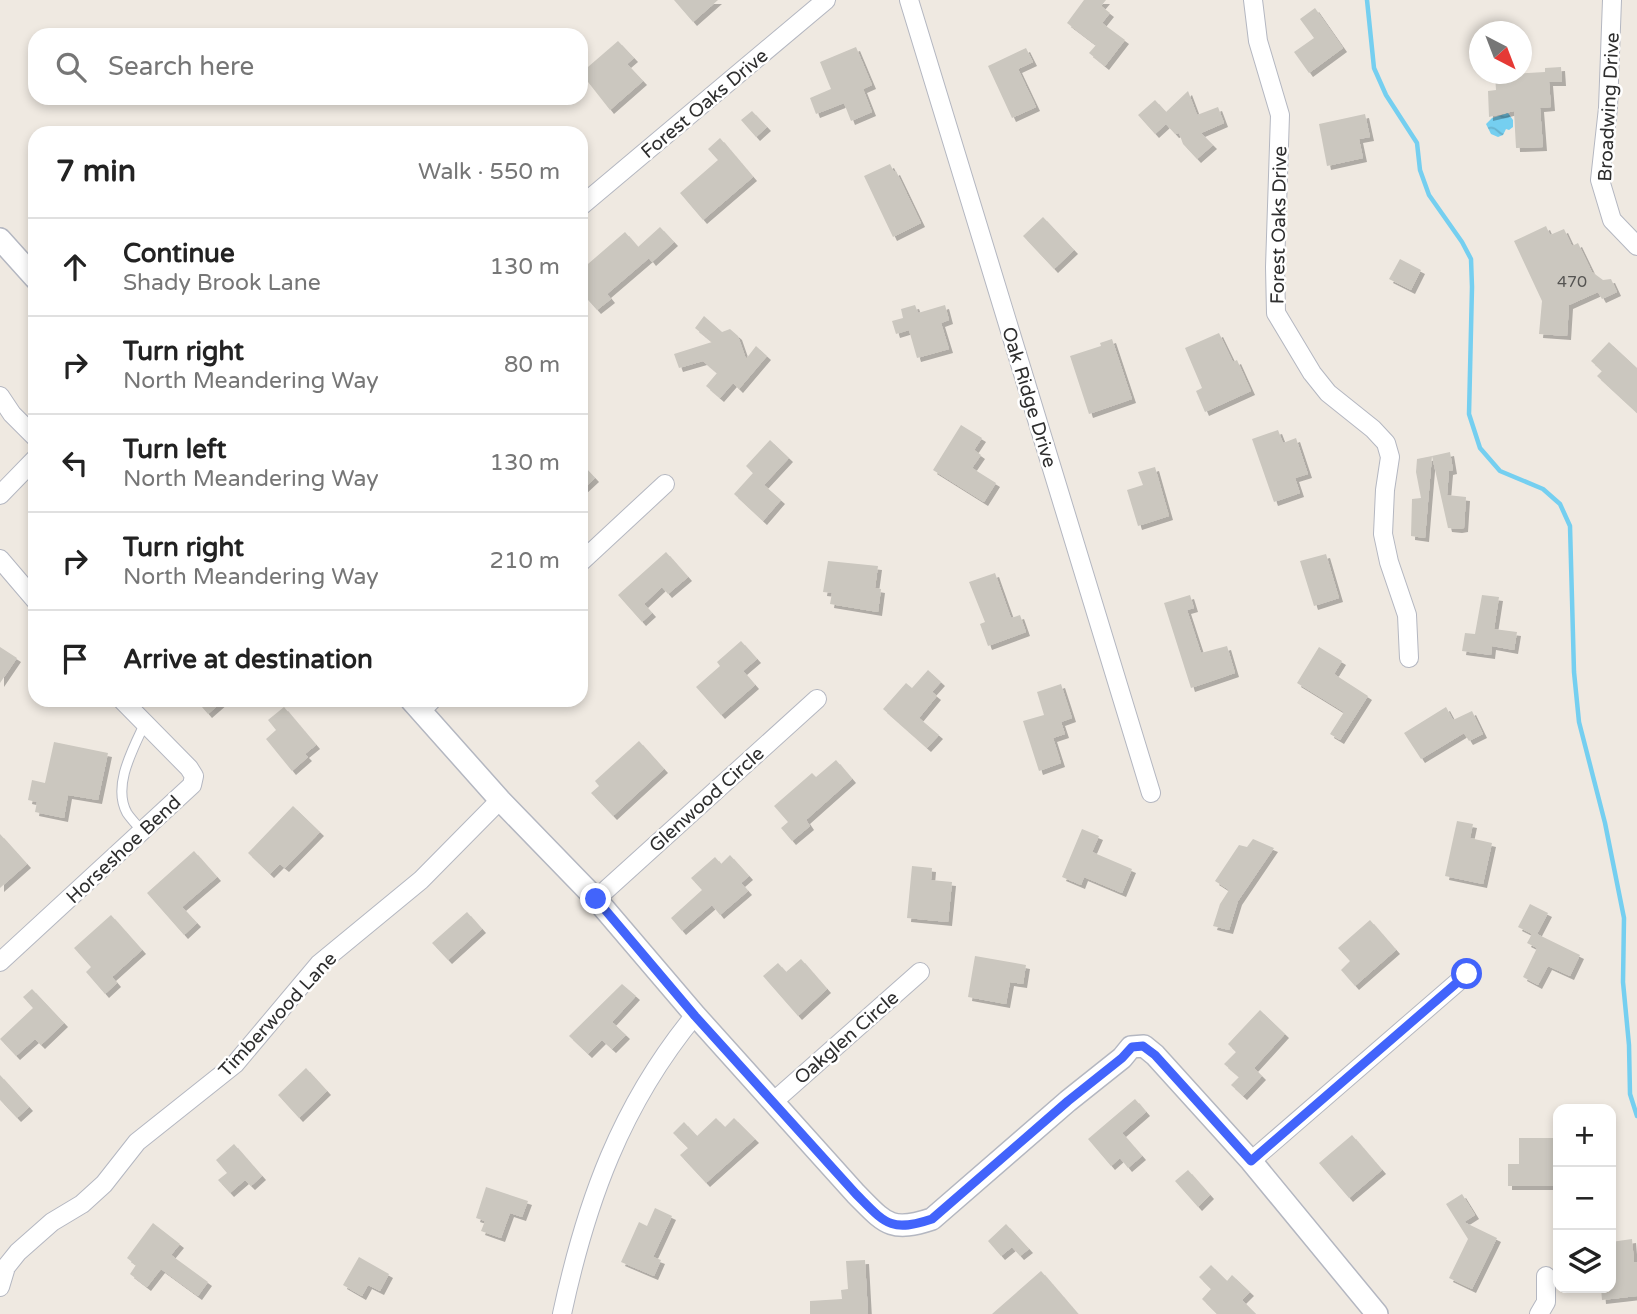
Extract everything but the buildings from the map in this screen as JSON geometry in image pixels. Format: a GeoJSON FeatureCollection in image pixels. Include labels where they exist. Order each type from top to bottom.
{"type":"FeatureCollection","features":[{"type":"Feature","properties":{"kind":"street","name":"Forest Oaks Drive"},"geometry":{"type":"LineString","coordinates":[[588,199],[826,0]]}},
{"type":"Feature","properties":{"kind":"street","name":"Oak Ridge Drive"},"geometry":{"type":"LineString","coordinates":[[909,0],[1151,793]]}},
{"type":"Feature","properties":{"kind":"street","name":"Forest Oaks Drive"},"geometry":{"type":"LineString","coordinates":[[1253,0],[1258,41],[1280,116],[1276,313],[1312,373],[1328,393],[1373,429],[1386,443],[1391,457],[1385,490],[1383,534],[1389,562],[1407,615],[1409,657]]}},
{"type":"Feature","properties":{"kind":"street","name":"Broadwing Drive"},"geometry":{"type":"LineString","coordinates":[[1612,0],[1608,108],[1600,180],[1612,220],[1637,246]]}},
{"type":"Feature","properties":{"kind":"street"},"geometry":{"type":"LineString","coordinates":[[0,239],[28,270]]}},
{"type":"Feature","properties":{"kind":"street"},"geometry":{"type":"LineString","coordinates":[[0,396],[12,414],[28,430]]}},
{"type":"Feature","properties":{"kind":"street"},"geometry":{"type":"LineString","coordinates":[[0,495],[28,466]]}},
{"type":"Feature","properties":{"kind":"street"},"geometry":{"type":"LineString","coordinates":[[588,556],[665,484]]}},
{"type":"Feature","properties":{"kind":"street"},"geometry":{"type":"LineString","coordinates":[[0,559],[28,592]]}},
{"type":"Feature","properties":{"kind":"street","name":"Glenwood Circle"},"geometry":{"type":"LineString","coordinates":[[596,899],[817,699]]}},
{"type":"Feature","properties":{"kind":"street","name":"Horseshoe Bend"},"geometry":{"type":"LineString","coordinates":[[0,962],[192,785],[194,776],[189,768],[129,707]]}},
{"type":"Feature","properties":{"kind":"street"},"geometry":{"type":"LineString","coordinates":[[424,707],[500,800],[596,899],[695,1016],[881,1219],[910,1227],[932,1219],[1132,1047],[1143,1046],[1155,1055],[1251,1161],[1377,1314]]}},
{"type":"Feature","properties":{"kind":"street","name":"Timberwood Lane"},"geometry":{"type":"LineString","coordinates":[[0,1287],[6,1267],[18,1252],[52,1222],[82,1204],[104,1184],[137,1142],[235,1064],[319,964],[421,880],[500,800]]}},
{"type":"Feature","properties":{"kind":"street","name":"Oakglen Circle"},"geometry":{"type":"LineString","coordinates":[[773,1102],[920,972]]}},
{"type":"Feature","properties":{"kind":"street"},"geometry":{"type":"LineString","coordinates":[[1251,1161],[1467,974]]}},
{"type":"Feature","properties":{"kind":"street"},"geometry":{"type":"LineString","coordinates":[[562,1314],[585,1220],[608,1156],[642,1088],[668,1048],[695,1016]]}},
{"type":"Feature","properties":{"kind":"street"},"geometry":{"type":"LineString","coordinates":[[1539,1314],[1546,1302],[1546,1276]]}},
{"type":"Feature","properties":{"kind":"lane"},"geometry":{"type":"LineString","coordinates":[[141,830],[127,812],[121,794],[130,756],[145,723]]}},
{"type":"Feature","properties":{"kind":"water"},"geometry":{"type":"Polygon","coordinates":[[[1508,113],[1513,120],[1513,127],[1506,129],[1503,135],[1498,137],[1491,134],[1486,124],[1492,118],[1508,113]]]}},
{"type":"Feature","properties":{"kind":"waterway"},"geometry":{"type":"LineString","coordinates":[[1367,0],[1374,68],[1386,95],[1417,143],[1420,170],[1429,195],[1471,259],[1469,414],[1480,448],[1500,471],[1543,489],[1560,504],[1570,526],[1574,672],[1579,722],[1605,823],[1624,918],[1623,982],[1630,1094],[1637,1116]]}},
{"type":"Feature","properties":{"kind":"route"},"geometry":{"type":"LineString","coordinates":[[596,899],[695,1016],[856,1194],[881,1219],[910,1227],[932,1219],[1132,1047],[1143,1046],[1155,1055],[1251,1161],[1467,974]]}}]}
